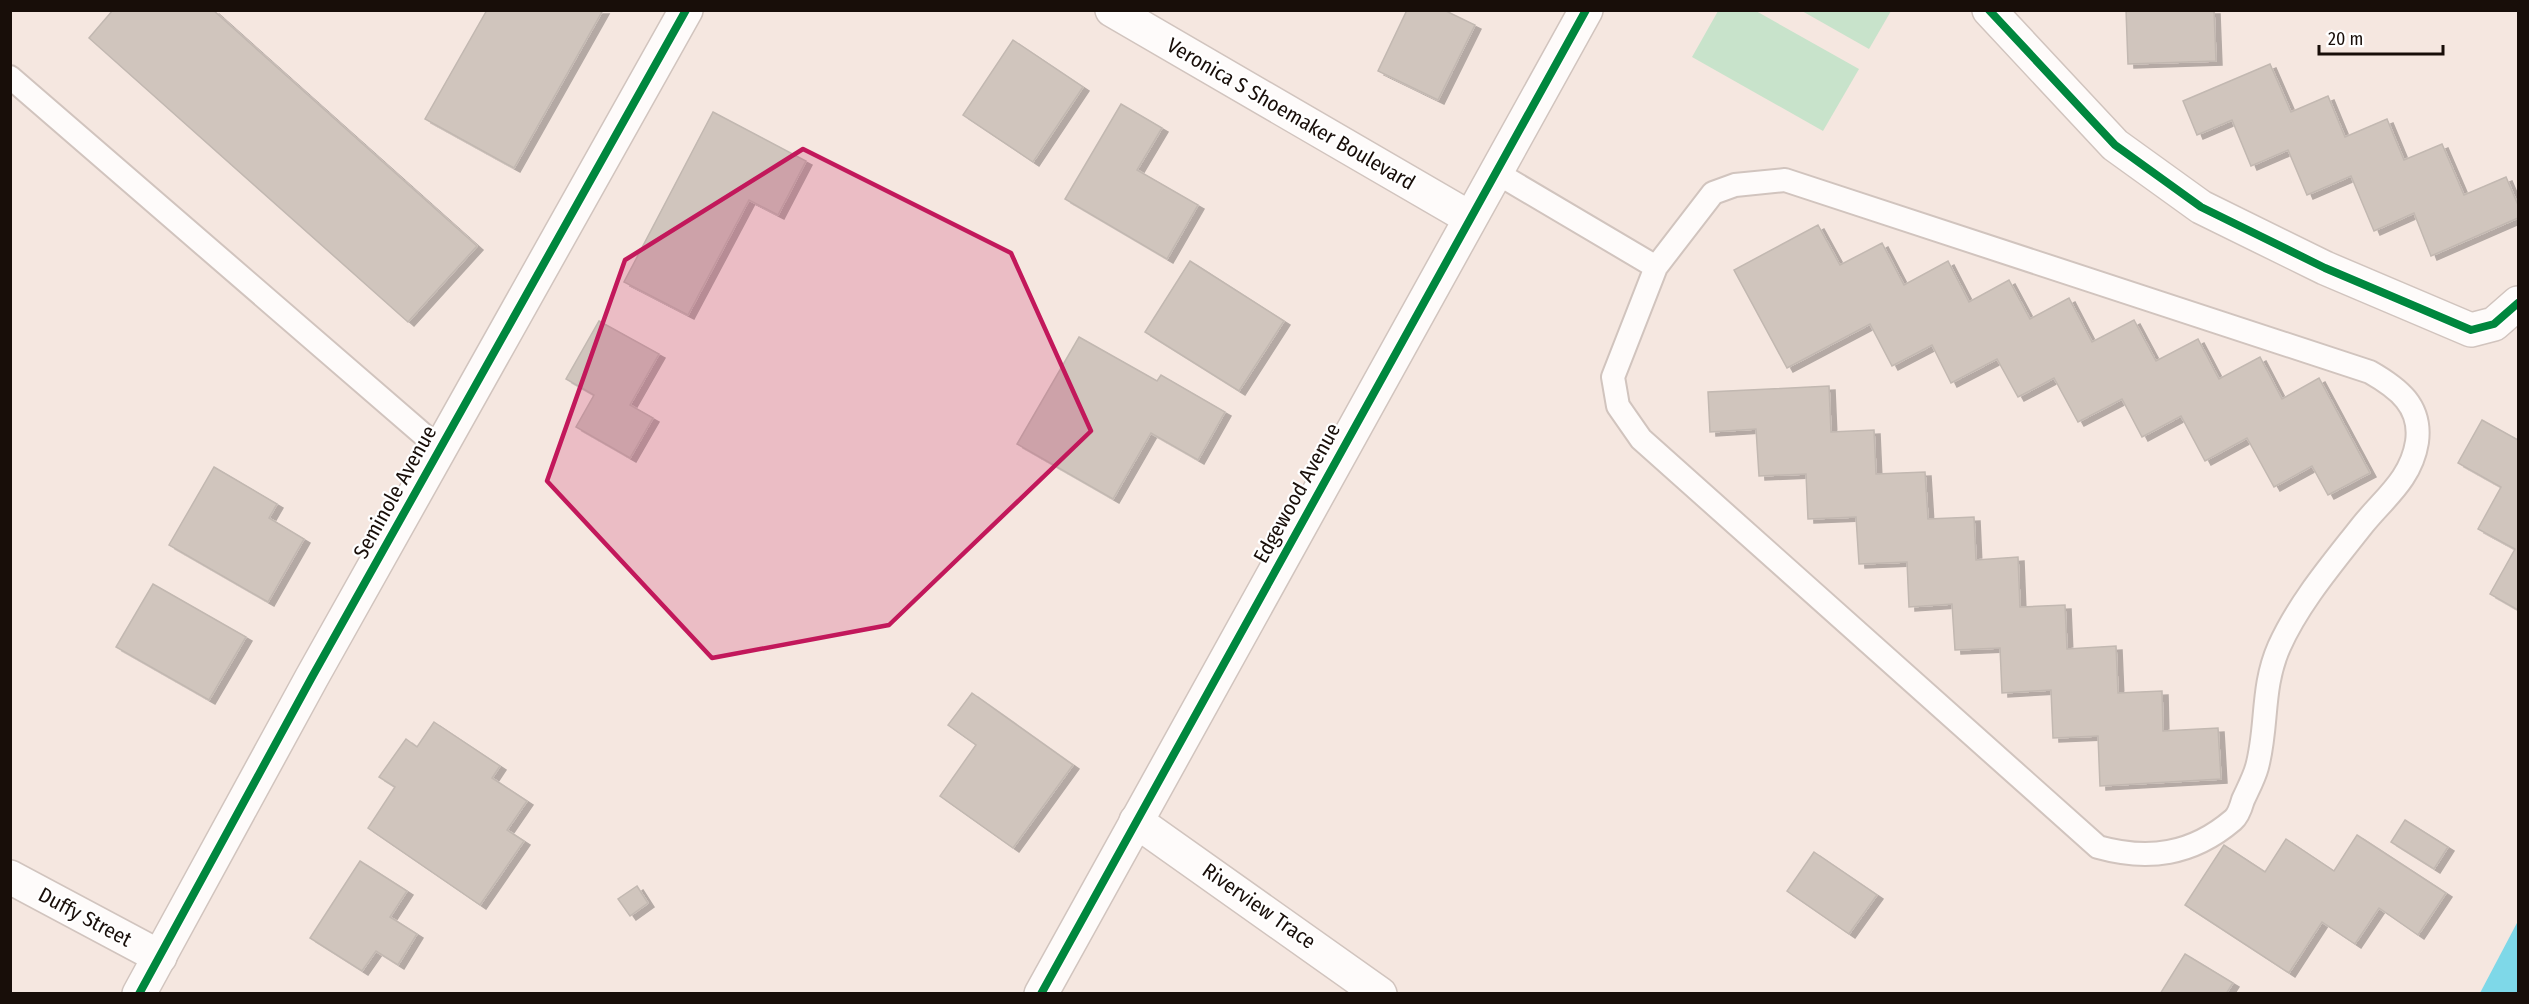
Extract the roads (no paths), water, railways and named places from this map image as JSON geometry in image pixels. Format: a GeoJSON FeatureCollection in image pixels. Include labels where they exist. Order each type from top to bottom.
{"type":"FeatureCollection","features":[{"type":"Feature","properties":{"kind":"street","name":"Seminole Avenue"},"geometry":{"type":"LineString","coordinates":[[139,993],[686,10]]}},
{"type":"Feature","properties":{"kind":"street","name":"Veronica S Shoemaker Boulevard"},"geometry":{"type":"LineString","coordinates":[[1112,10],[1470,218]]}},
{"type":"Feature","properties":{"kind":"street","name":"Edgewood Avenue"},"geometry":{"type":"LineString","coordinates":[[1041,993],[1586,10]]}},
{"type":"Feature","properties":{"kind":"street"},"geometry":{"type":"LineString","coordinates":[[1989,10],[2115,145],[2201,207],[2325,268],[2471,330],[2494,324],[2518,303]]}},
{"type":"Feature","properties":{"kind":"street","name":"Riverview Trace"},"geometry":{"type":"LineString","coordinates":[[1136,821],[1380,993]]}},
{"type":"Feature","properties":{"kind":"street","name":"Duffy Street"},"geometry":{"type":"LineString","coordinates":[[10,877],[160,957]]}},
{"type":"Feature","properties":{"kind":"lane"},"geometry":{"type":"LineString","coordinates":[[10,77],[440,449]]}},
{"type":"Feature","properties":{"kind":"lane"},"geometry":{"type":"LineString","coordinates":[[1497,173],[1656,267]]}},
{"type":"Feature","properties":{"kind":"lane"},"geometry":{"type":"LineString","coordinates":[[1785,180],[2370,372],[2406,398],[2418,418],[2417,441],[2412,462],[2397,489],[2362,525],[2300,609],[2280,645],[2268,673],[2257,767],[2235,819],[2192,847],[2159,854],[2127,855],[2098,847],[1641,439],[1618,406],[1613,377],[1656,267],[1713,193],[1736,184],[1785,180]]}},
{"type":"Feature","properties":{"kind":"water"},"geometry":{"type":"Polygon","coordinates":[[[2518,921],[2518,993],[2480,993],[2518,921]]]}}]}
